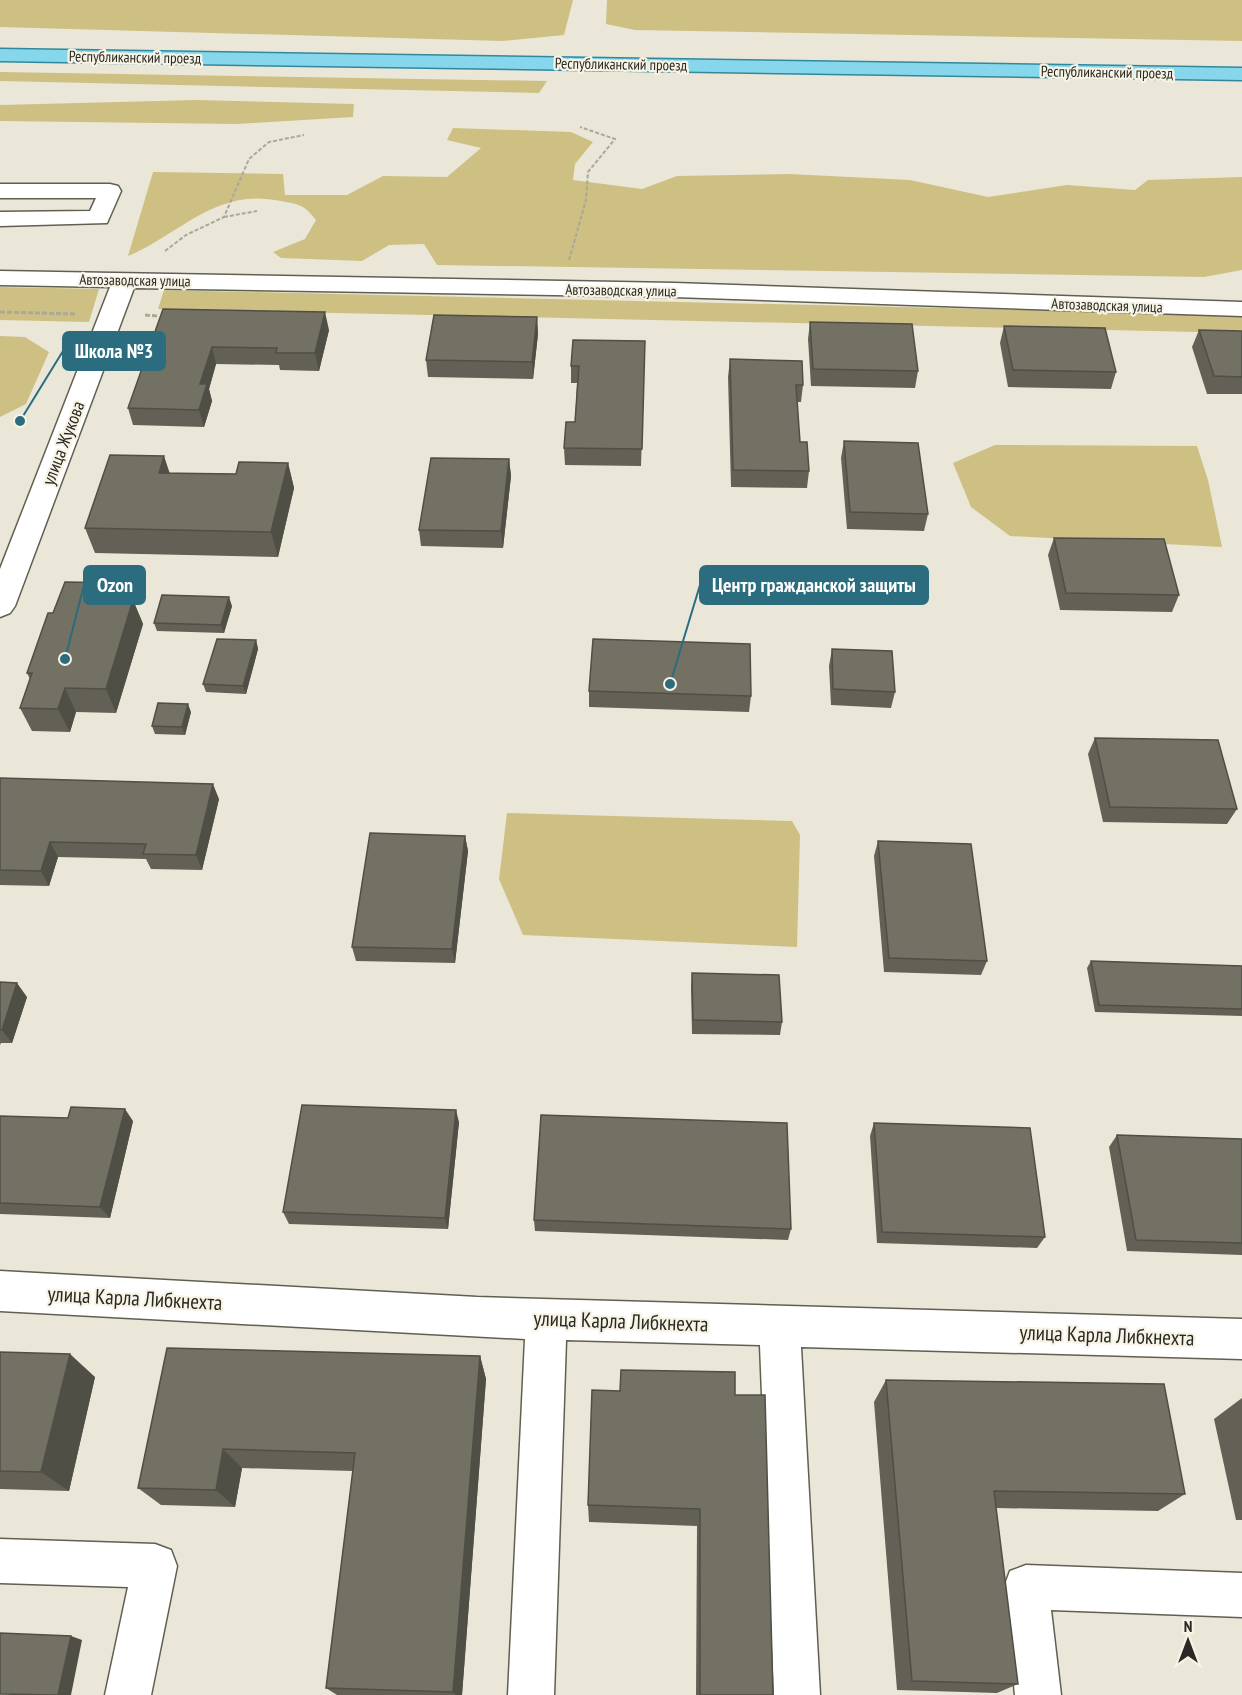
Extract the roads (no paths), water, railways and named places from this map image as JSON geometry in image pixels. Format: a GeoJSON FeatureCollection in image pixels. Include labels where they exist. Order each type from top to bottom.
{"type":"FeatureCollection","features":[{"type":"Feature","properties":{"kind":"main road","name":"Республиканский проезд"},"geometry":{"type":"LineString","coordinates":[[0,55],[1242,74]]}},
{"type":"Feature","properties":{"kind":"street"},"geometry":{"type":"LineString","coordinates":[[0,191],[110,191],[99,218],[0,219]]}},
{"type":"Feature","properties":{"kind":"street","name":"Автозаводская улица"},"geometry":{"type":"LineString","coordinates":[[0,278],[686,291],[1242,309]]}},
{"type":"Feature","properties":{"kind":"street","name":"улица Жукова"},"geometry":{"type":"LineString","coordinates":[[0,606],[125,279]]}},
{"type":"Feature","properties":{"kind":"street","name":"улица Карла Либкнехта"},"geometry":{"type":"LineString","coordinates":[[0,1291],[546,1319],[1242,1339]]}},
{"type":"Feature","properties":{"kind":"street"},"geometry":{"type":"LineString","coordinates":[[531,1695],[546,1319]]}},
{"type":"Feature","properties":{"kind":"street"},"geometry":{"type":"LineString","coordinates":[[780,1326],[797,1695]]}},
{"type":"Feature","properties":{"kind":"street"},"geometry":{"type":"LineString","coordinates":[[0,1561],[156,1566],[128,1695]]}},
{"type":"Feature","properties":{"kind":"street"},"geometry":{"type":"LineString","coordinates":[[1038,1695],[1026,1587],[1242,1595]]}},
{"type":"Feature","properties":{"kind":"place","name":"Школа №3"},"geometry":{"type":"Point","coordinates":[20,421]}},
{"type":"Feature","properties":{"kind":"place","name":"Ozon"},"geometry":{"type":"Point","coordinates":[65,659]}},
{"type":"Feature","properties":{"kind":"place","name":"Центр гражданской защиты"},"geometry":{"type":"Point","coordinates":[670,684]}}]}
